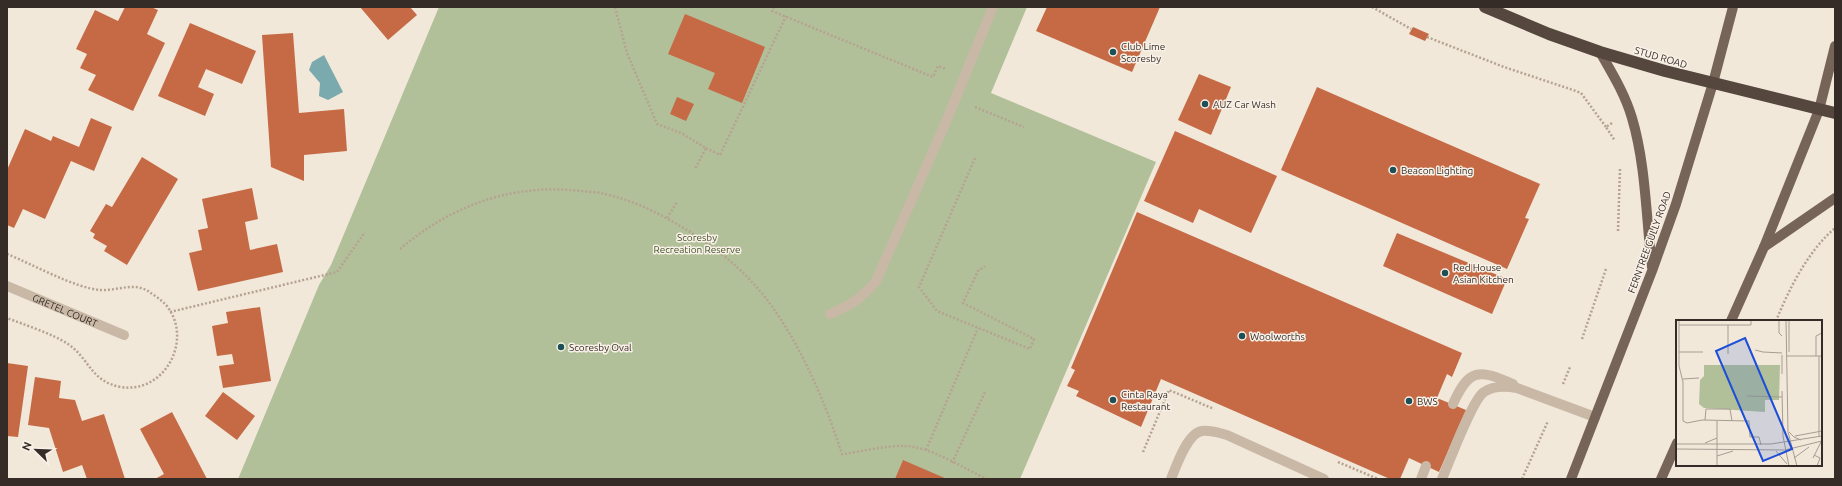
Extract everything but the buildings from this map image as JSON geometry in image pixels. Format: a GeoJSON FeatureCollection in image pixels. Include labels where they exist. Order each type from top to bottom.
{"type":"FeatureCollection","features":[{"type":"Feature","properties":{"kind":"highway","name":"STUD ROAD"},"geometry":{"type":"LineString","coordinates":[[1485,7],[1549,34],[1600,52],[1665,71],[1835,113]]}},
{"type":"Feature","properties":{"kind":"main road","name":"FERNTREE GULLY ROAD"},"geometry":{"type":"LineString","coordinates":[[1571,479],[1652,270],[1692,155],[1713,83],[1732,7]]}},
{"type":"Feature","properties":{"kind":"main road"},"geometry":{"type":"LineString","coordinates":[[1731,320],[1764,247],[1818,110],[1835,46]]}},
{"type":"Feature","properties":{"kind":"main road"},"geometry":{"type":"LineString","coordinates":[[1600,52],[1622,91],[1632,117],[1639,143],[1652,270]]}},
{"type":"Feature","properties":{"kind":"main road"},"geometry":{"type":"LineString","coordinates":[[1764,247],[1835,198]]}},
{"type":"Feature","properties":{"kind":"main road"},"geometry":{"type":"LineString","coordinates":[[1661,479],[1676,445]]}},
{"type":"Feature","properties":{"kind":"street"},"geometry":{"type":"LineString","coordinates":[[830,314],[852,305],[865,294],[876,281],[993,7]]}},
{"type":"Feature","properties":{"kind":"street","name":"GRETEL COURT"},"geometry":{"type":"LineString","coordinates":[[7,286],[124,335]]}},
{"type":"Feature","properties":{"kind":"street"},"geometry":{"type":"LineString","coordinates":[[1453,404],[1465,381],[1477,375],[1490,375],[1595,417]]}},
{"type":"Feature","properties":{"kind":"street"},"geometry":{"type":"LineString","coordinates":[[1442,479],[1474,404],[1483,392],[1505,386],[1531,392]]}},
{"type":"Feature","properties":{"kind":"street"},"geometry":{"type":"LineString","coordinates":[[1171,479],[1184,449],[1191,438],[1200,431],[1213,431],[1227,435],[1324,479]]}},
{"type":"Feature","properties":{"kind":"street"},"geometry":{"type":"LineString","coordinates":[[1421,479],[1426,466]]}},
{"type":"Feature","properties":{"kind":"path"},"geometry":{"type":"LineString","coordinates":[[615,7],[627,54],[657,124],[681,133],[720,155],[786,16]]}},
{"type":"Feature","properties":{"kind":"path"},"geometry":{"type":"LineString","coordinates":[[774,7],[772,11],[933,77],[938,66],[949,70]]}},
{"type":"Feature","properties":{"kind":"path"},"geometry":{"type":"LineString","coordinates":[[1372,7],[1411,29]]}},
{"type":"Feature","properties":{"kind":"path"},"geometry":{"type":"LineString","coordinates":[[1427,37],[1504,67],[1581,93],[1616,143]]}},
{"type":"Feature","properties":{"kind":"path"},"geometry":{"type":"LineString","coordinates":[[970,105],[1024,128]]}},
{"type":"Feature","properties":{"kind":"path"},"geometry":{"type":"LineString","coordinates":[[1606,127],[1617,121]]}},
{"type":"Feature","properties":{"kind":"path"},"geometry":{"type":"LineString","coordinates":[[695,169],[706,148]]}},
{"type":"Feature","properties":{"kind":"path"},"geometry":{"type":"LineString","coordinates":[[975,158],[919,287],[937,311],[1030,350],[1034,339],[963,303],[978,270],[985,266]]}},
{"type":"Feature","properties":{"kind":"path"},"geometry":{"type":"LineString","coordinates":[[1618,231],[1620,161]]}},
{"type":"Feature","properties":{"kind":"path"},"geometry":{"type":"LineString","coordinates":[[400,249],[435,222],[497,196],[519,192],[563,189],[604,193],[649,209],[694,233],[729,260],[752,282],[770,304],[791,337],[814,381],[827,409],[842,454],[904,445],[926,450],[987,479]]}},
{"type":"Feature","properties":{"kind":"path"},"geometry":{"type":"LineString","coordinates":[[667,218],[677,202]]}},
{"type":"Feature","properties":{"kind":"path"},"geometry":{"type":"LineString","coordinates":[[1776,320],[1796,281],[1813,253],[1835,228]]}},
{"type":"Feature","properties":{"kind":"path"},"geometry":{"type":"LineString","coordinates":[[170,312],[337,272],[365,232]]}},
{"type":"Feature","properties":{"kind":"path"},"geometry":{"type":"LineString","coordinates":[[1582,339],[1606,269]]}},
{"type":"Feature","properties":{"kind":"path"},"geometry":{"type":"LineString","coordinates":[[926,450],[978,328]]}},
{"type":"Feature","properties":{"kind":"path"},"geometry":{"type":"LineString","coordinates":[[1560,390],[1570,367]]}},
{"type":"Feature","properties":{"kind":"path"},"geometry":{"type":"LineString","coordinates":[[952,462],[984,392]]}},
{"type":"Feature","properties":{"kind":"path"},"geometry":{"type":"LineString","coordinates":[[1522,479],[1550,415]]}},
{"type":"Feature","properties":{"kind":"green space","name":"Scoresby Recreation Reserve"},"geometry":{"type":"Polygon","coordinates":[[[439,7],[1027,7],[991,93],[1156,162],[1020,479],[238,479],[319,285],[331,265],[439,7]]]}},
{"type":"Feature","properties":{"kind":"water"},"geometry":{"type":"Polygon","coordinates":[[[324,55],[343,92],[328,100],[319,96],[320,83],[309,70],[312,62],[324,55]]]}},
{"type":"Feature","properties":{"kind":"place","name":"Club Lime Scoresby"},"geometry":{"type":"Point","coordinates":[1113,52]}},
{"type":"Feature","properties":{"kind":"place","name":"AUZ Car Wash"},"geometry":{"type":"Point","coordinates":[1205,104]}},
{"type":"Feature","properties":{"kind":"place","name":"Beacon Lighting"},"geometry":{"type":"Point","coordinates":[1393,170]}},
{"type":"Feature","properties":{"kind":"place","name":"Red House Asian Kitchen"},"geometry":{"type":"Point","coordinates":[1445,273]}},
{"type":"Feature","properties":{"kind":"place","name":"Woolworths"},"geometry":{"type":"Point","coordinates":[1242,336]}},
{"type":"Feature","properties":{"kind":"place","name":"Scoresby Oval"},"geometry":{"type":"Point","coordinates":[561,347]}},
{"type":"Feature","properties":{"kind":"place","name":"Cinta Raya Restaurant"},"geometry":{"type":"Point","coordinates":[1113,400]}},
{"type":"Feature","properties":{"kind":"place","name":"BWS"},"geometry":{"type":"Point","coordinates":[1409,401]}}]}
